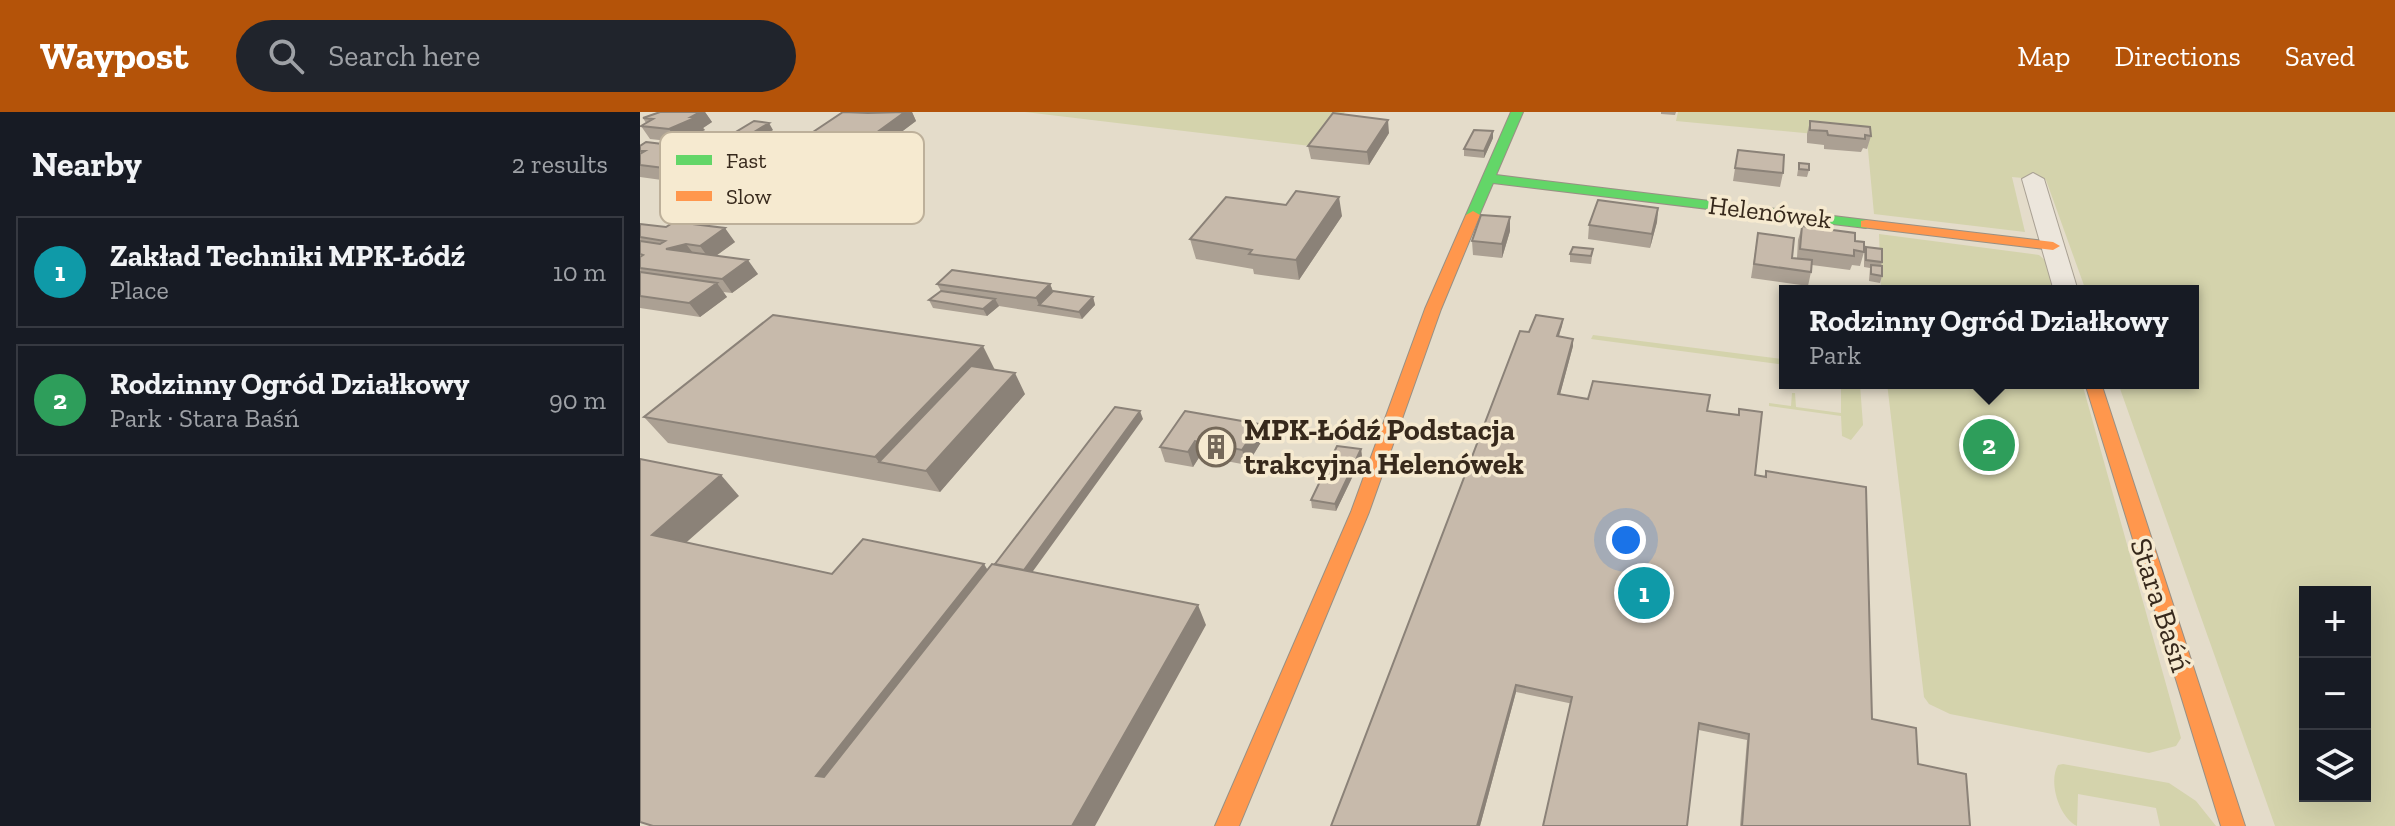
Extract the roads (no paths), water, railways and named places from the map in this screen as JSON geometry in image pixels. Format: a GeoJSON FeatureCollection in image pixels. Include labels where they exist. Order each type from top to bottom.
{"type":"FeatureCollection","features":[{"type":"Feature","properties":{"kind":"street"},"geometry":{"type":"LineString","coordinates":[[1227,826],[1368,492],[1413,361],[1517,112]]}},
{"type":"Feature","properties":{"kind":"street","name":"Helenówek"},"geometry":{"type":"LineString","coordinates":[[1487,178],[2053,246]]}},
{"type":"Feature","properties":{"kind":"street"},"geometry":{"type":"LineString","coordinates":[[2033,179],[2064,285]]}},
{"type":"Feature","properties":{"kind":"street","name":"Stara Baśń"},"geometry":{"type":"LineString","coordinates":[[2095,389],[2233,826]]}},
{"type":"Feature","properties":{"kind":"place","name":"Rodzinny Ogród Działkowy"},"geometry":{"type":"Point","coordinates":[1989,445]}},
{"type":"Feature","properties":{"kind":"place","name":"MPK-Łódź Podstacja trakcyjna Helenówek"},"geometry":{"type":"Point","coordinates":[1216,447]}},
{"type":"Feature","properties":{"kind":"place","name":"Zakład Techniki MPK-Łódź"},"geometry":{"type":"Point","coordinates":[1644,593]}}]}
